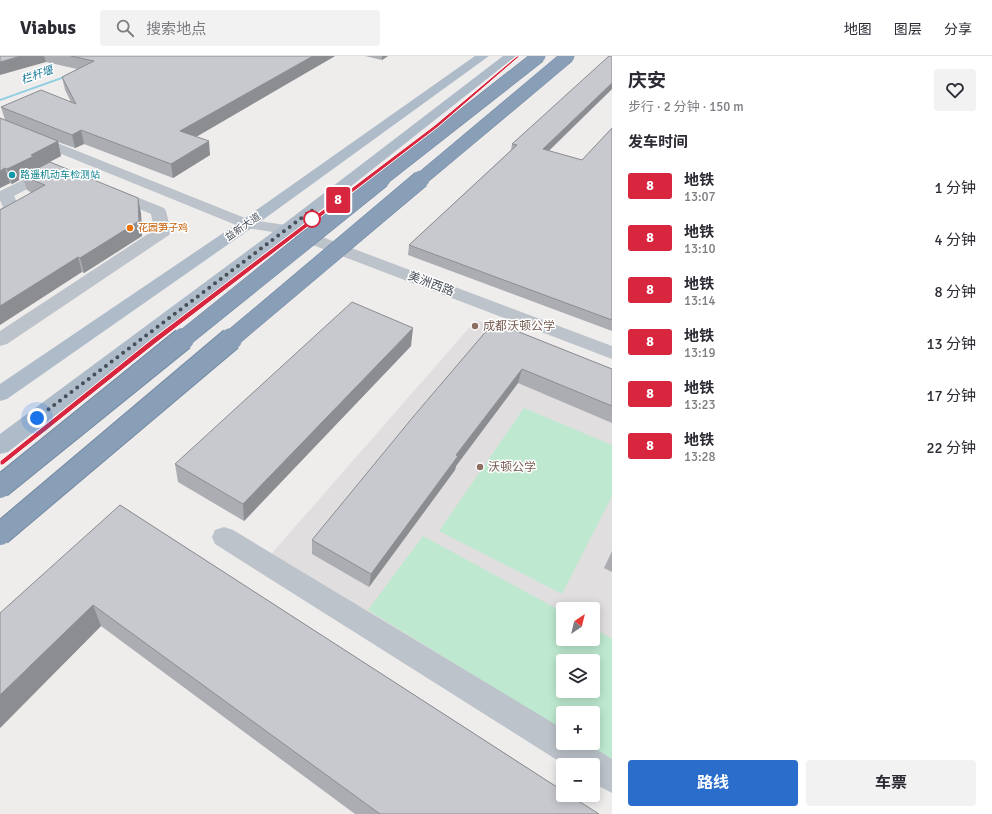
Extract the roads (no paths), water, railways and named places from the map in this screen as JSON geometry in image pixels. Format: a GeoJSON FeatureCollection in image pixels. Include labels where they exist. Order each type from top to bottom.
{"type":"FeatureCollection","features":[{"type":"Feature","properties":{"kind":"highway"},"geometry":{"type":"LineString","coordinates":[[0,486],[432,139],[539,56]]}},
{"type":"Feature","properties":{"kind":"highway"},"geometry":{"type":"LineString","coordinates":[[0,534],[568,56]]}},
{"type":"Feature","properties":{"kind":"main road","name":"益新大道"},"geometry":{"type":"LineString","coordinates":[[0,394],[247,224],[483,56]]}},
{"type":"Feature","properties":{"kind":"main road"},"geometry":{"type":"LineString","coordinates":[[0,446],[287,229],[510,56]]}},
{"type":"Feature","properties":{"kind":"street","name":"美洲西路"},"geometry":{"type":"LineString","coordinates":[[0,124],[247,224],[287,229],[612,353]]}},
{"type":"Feature","properties":{"kind":"street"},"geometry":{"type":"LineString","coordinates":[[0,216],[12,209],[5,194],[55,168],[70,174]]}},
{"type":"Feature","properties":{"kind":"street"},"geometry":{"type":"LineString","coordinates":[[0,340],[163,232],[158,211],[99,186]]}},
{"type":"Feature","properties":{"kind":"street"},"geometry":{"type":"LineString","coordinates":[[224,537],[582,758]]}},
{"type":"Feature","properties":{"kind":"street"},"geometry":{"type":"LineString","coordinates":[[600,769],[612,777]]}},
{"type":"Feature","properties":{"kind":"waterway","name":"栏杆堰"},"geometry":{"type":"LineString","coordinates":[[0,100],[71,75]]}},
{"type":"Feature","properties":{"kind":"metro line","name":"8"},"geometry":{"type":"LineString","coordinates":[[0,463],[154,341],[436,126],[518,56]]}},
{"type":"Feature","properties":{"kind":"place","name":"路遥机动车检测站"},"geometry":{"type":"Point","coordinates":[12,175]}},
{"type":"Feature","properties":{"kind":"place","name":"花园笋子鸡"},"geometry":{"type":"Point","coordinates":[130,228]}},
{"type":"Feature","properties":{"kind":"place","name":"成都沃顿公学"},"geometry":{"type":"Point","coordinates":[475,326]}},
{"type":"Feature","properties":{"kind":"place","name":"沃顿公学"},"geometry":{"type":"Point","coordinates":[480,467]}}]}
